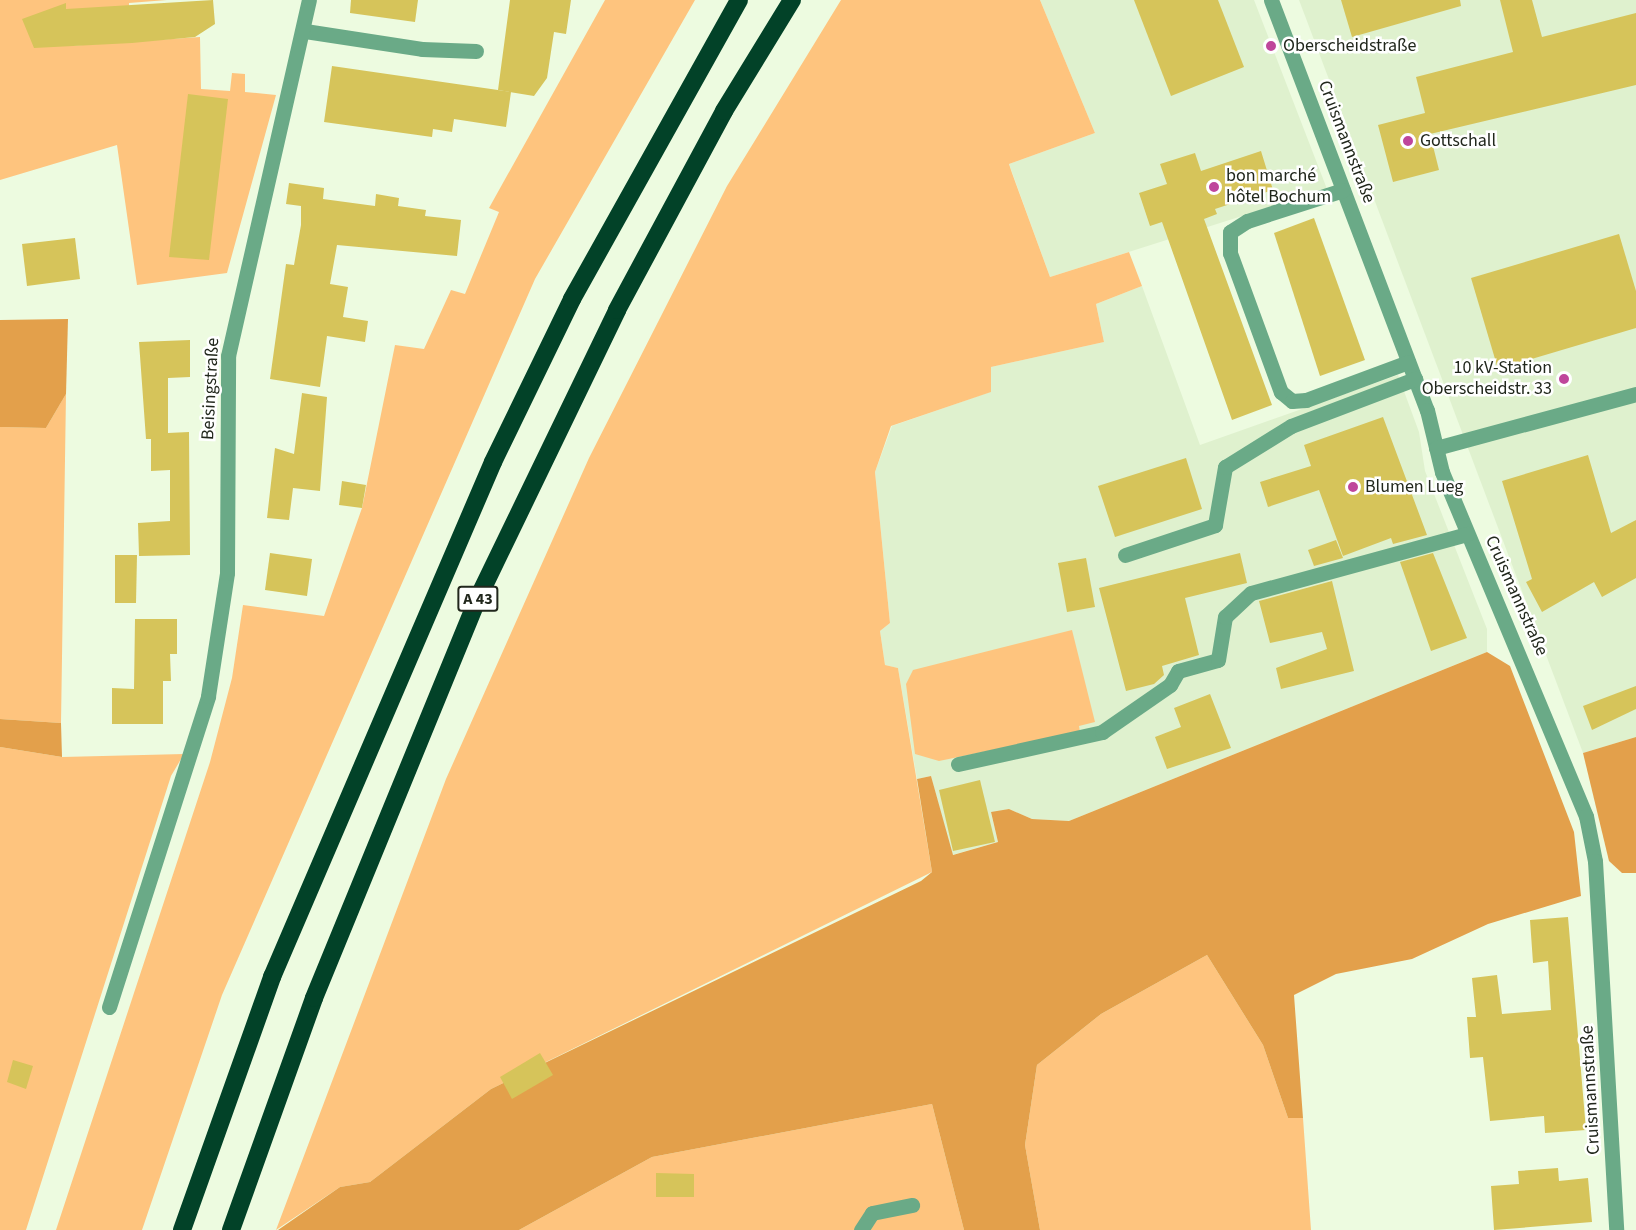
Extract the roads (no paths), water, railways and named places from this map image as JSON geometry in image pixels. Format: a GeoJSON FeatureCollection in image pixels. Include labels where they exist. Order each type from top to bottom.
{"type":"FeatureCollection","features":[{"type":"Feature","properties":{"kind":"highway","name":"A 43"},"geometry":{"type":"LineString","coordinates":[[182,1230],[272,977],[489,473],[578,289],[739,0]]}},
{"type":"Feature","properties":{"kind":"highway","name":"A 43"},"geometry":{"type":"LineString","coordinates":[[231,1230],[314,998],[480,594],[617,310],[724,111],[792,0]]}},
{"type":"Feature","properties":{"kind":"street","name":"Beisingstraße"},"geometry":{"type":"LineString","coordinates":[[109,1007],[192,754],[212,674],[227,573],[228,356],[305,31],[309,0]]}},
{"type":"Feature","properties":{"kind":"street","name":"Cruismannstraße"},"geometry":{"type":"LineString","coordinates":[[1271,0],[1415,379],[1436,448],[1467,534],[1586,816],[1596,873],[1616,1230]]}},
{"type":"Feature","properties":{"kind":"street"},"geometry":{"type":"LineString","coordinates":[[305,31],[422,49],[476,51]]}},
{"type":"Feature","properties":{"kind":"street"},"geometry":{"type":"LineString","coordinates":[[1343,190],[1246,221],[1230,232],[1230,253],[1281,392],[1292,401],[1306,400],[1408,362]]}},
{"type":"Feature","properties":{"kind":"street"},"geometry":{"type":"LineString","coordinates":[[1125,555],[1215,525],[1225,467],[1291,426],[1415,379]]}},
{"type":"Feature","properties":{"kind":"street"},"geometry":{"type":"LineString","coordinates":[[1436,448],[1636,394]]}},
{"type":"Feature","properties":{"kind":"street"},"geometry":{"type":"LineString","coordinates":[[958,764],[1102,732],[1170,685],[1178,671],[1218,660],[1225,617],[1251,594],[1467,534]]}},
{"type":"Feature","properties":{"kind":"street"},"geometry":{"type":"LineString","coordinates":[[861,1230],[872,1213],[912,1205]]}},
{"type":"Feature","properties":{"kind":"place","name":"Oberscheidstraße"},"geometry":{"type":"Point","coordinates":[1271,46]}},
{"type":"Feature","properties":{"kind":"place","name":"Gottschall"},"geometry":{"type":"Point","coordinates":[1408,141]}},
{"type":"Feature","properties":{"kind":"place","name":"bon marché hôtel Bochum"},"geometry":{"type":"Point","coordinates":[1214,187]}},
{"type":"Feature","properties":{"kind":"place","name":"10 kV-Station Oberscheidstr. 33"},"geometry":{"type":"Point","coordinates":[1564,379]}},
{"type":"Feature","properties":{"kind":"place","name":"Blumen Lueg"},"geometry":{"type":"Point","coordinates":[1353,487]}}]}
